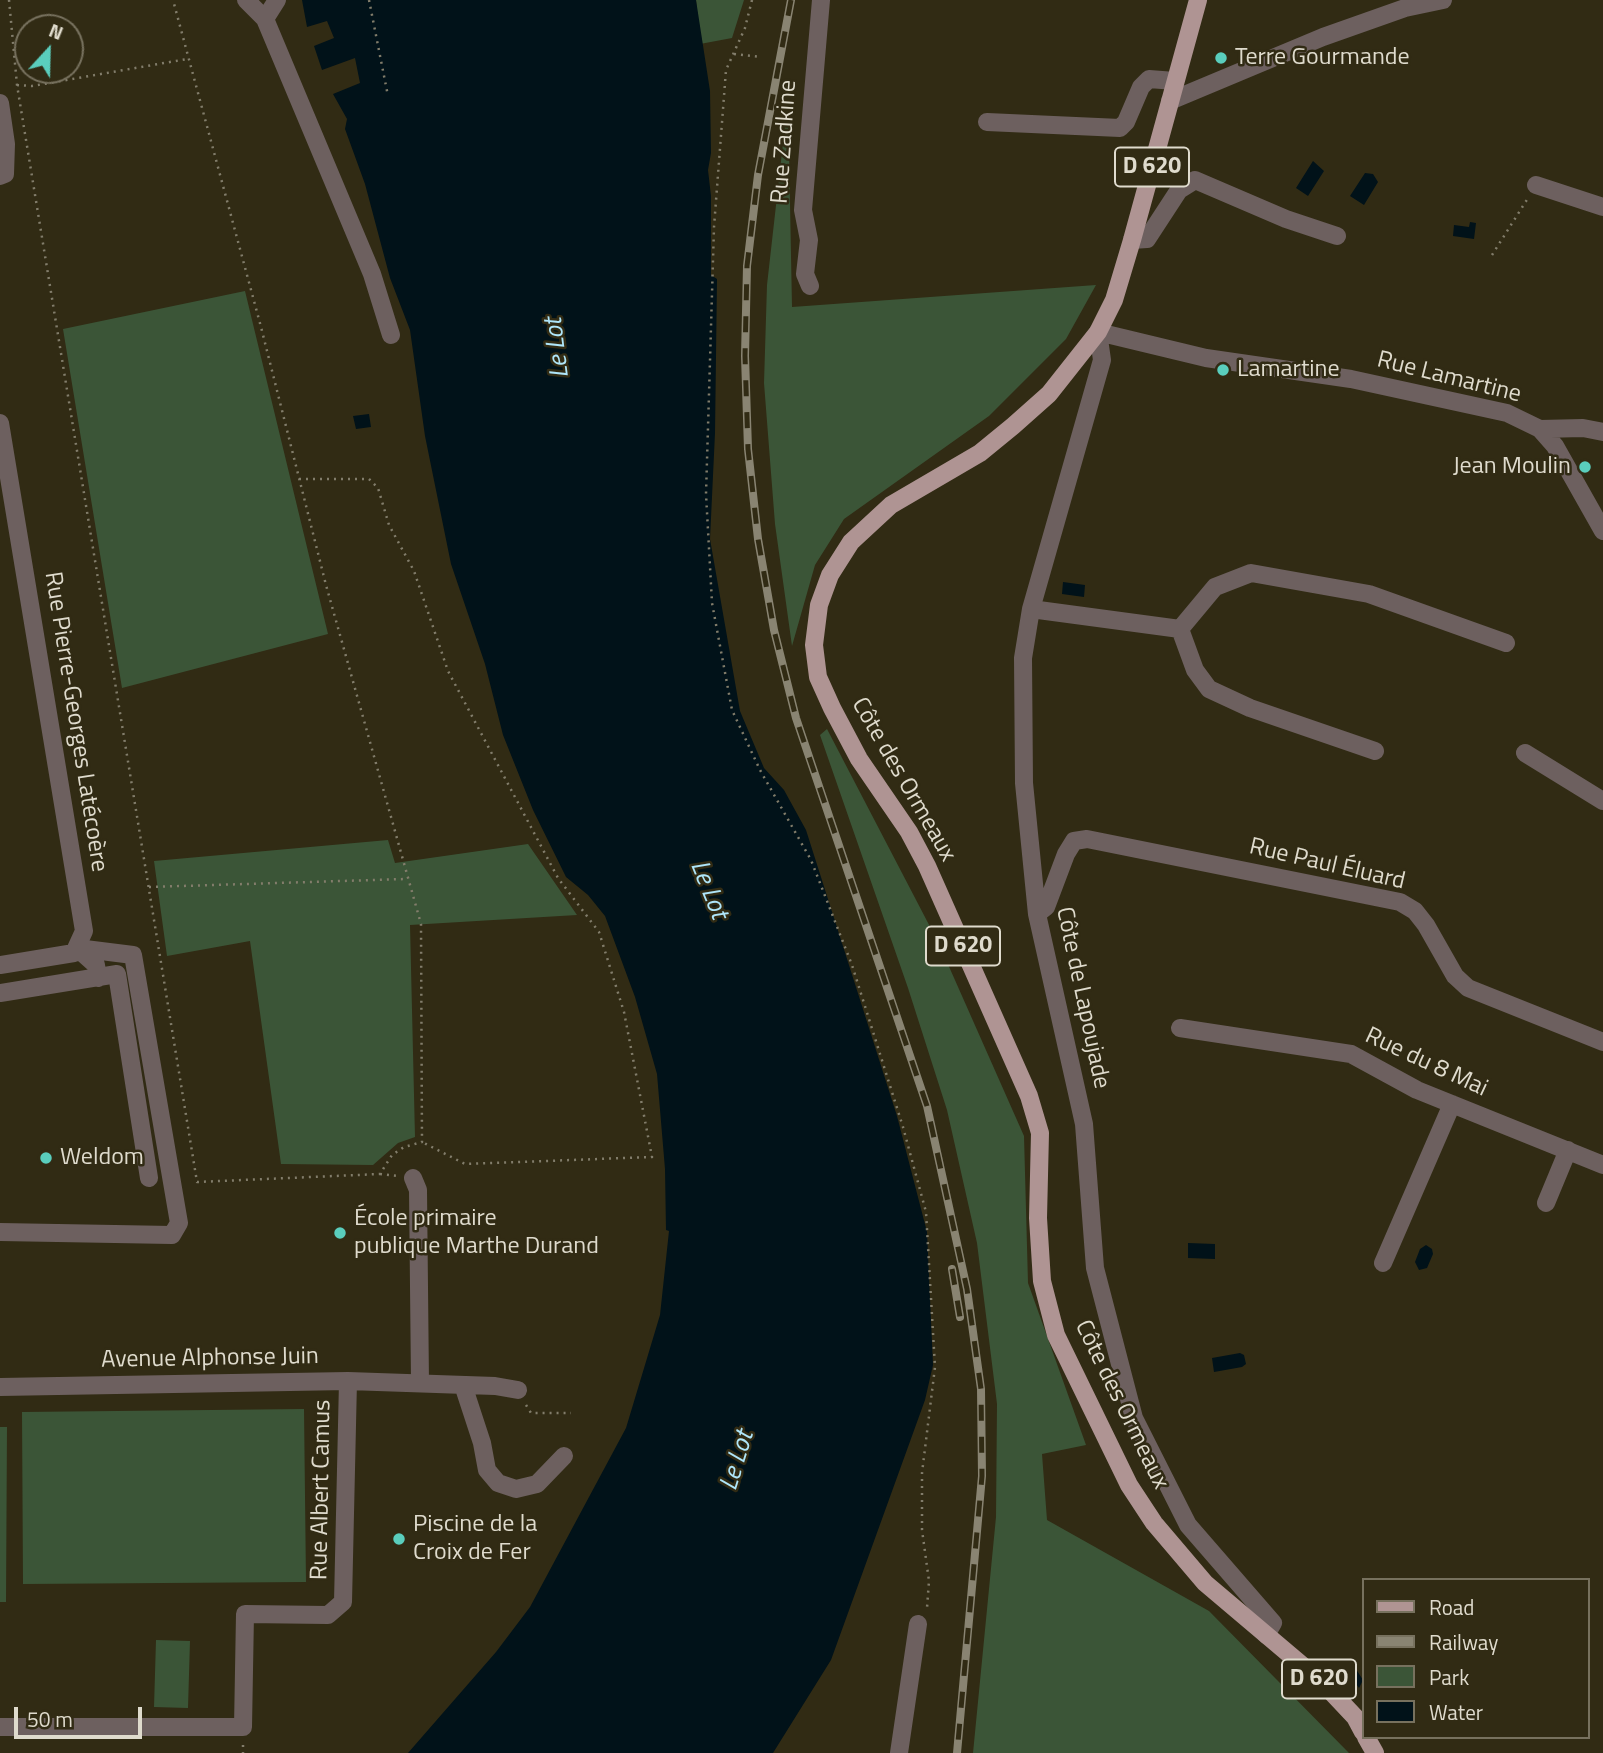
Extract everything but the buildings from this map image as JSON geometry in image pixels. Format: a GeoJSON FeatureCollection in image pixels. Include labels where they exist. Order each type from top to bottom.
{"type":"FeatureCollection","features":[{"type":"Feature","properties":{"kind":"main road","name":"Côte des Ormeaux"},"geometry":{"type":"LineString","coordinates":[[1198,0],[1114,300],[1098,332],[1049,394],[1013,426],[980,453],[891,505],[851,542],[830,575],[819,605],[814,645],[818,677],[832,708],[859,759],[909,832],[928,866],[1029,1096],[1040,1133],[1040,1267],[1056,1335],[1129,1485],[1154,1523],[1205,1583],[1266,1634]]}},
{"type":"Feature","properties":{"kind":"main road","name":"D 620"},"geometry":{"type":"LineString","coordinates":[[1266,1634],[1322,1682],[1354,1717],[1362,1730]]}},
{"type":"Feature","properties":{"kind":"street"},"geometry":{"type":"LineString","coordinates":[[246,0],[265,19],[372,274],[391,335]]}},
{"type":"Feature","properties":{"kind":"street"},"geometry":{"type":"LineString","coordinates":[[265,19],[277,0]]}},
{"type":"Feature","properties":{"kind":"street","name":"Rue Zadkine"},"geometry":{"type":"LineString","coordinates":[[810,286],[805,274],[809,240],[803,210],[821,0]]}},
{"type":"Feature","properties":{"kind":"street"},"geometry":{"type":"LineString","coordinates":[[1170,101],[1323,37],[1405,8],[1443,0]]}},
{"type":"Feature","properties":{"kind":"street"},"geometry":{"type":"LineString","coordinates":[[987,122],[1120,128],[1126,122],[1141,87],[1149,79],[1175,81]]}},
{"type":"Feature","properties":{"kind":"street"},"geometry":{"type":"LineString","coordinates":[[0,103],[5,174],[0,176]]}},
{"type":"Feature","properties":{"kind":"street"},"geometry":{"type":"LineString","coordinates":[[1132,240],[1147,239],[1179,190],[1195,180],[1286,219],[1337,236]]}},
{"type":"Feature","properties":{"kind":"street"},"geometry":{"type":"LineString","coordinates":[[1536,185],[1603,207]]}},
{"type":"Feature","properties":{"kind":"street","name":"Rue Lamartine"},"geometry":{"type":"LineString","coordinates":[[1098,332],[1206,358],[1351,379],[1481,407],[1507,413],[1540,429]]}},
{"type":"Feature","properties":{"kind":"street","name":"Côte de Lapoujade"},"geometry":{"type":"LineString","coordinates":[[1098,332],[1102,360],[1031,609],[1023,658],[1024,783],[1037,914],[1084,1124],[1095,1268],[1134,1418],[1188,1525],[1273,1623],[1266,1634]]}},
{"type":"Feature","properties":{"kind":"street","name":"Rue Pierre-Georges Latécoère"},"geometry":{"type":"LineString","coordinates":[[0,423],[84,931],[77,948]]}},
{"type":"Feature","properties":{"kind":"street"},"geometry":{"type":"LineString","coordinates":[[1540,429],[1583,428],[1603,432]]}},
{"type":"Feature","properties":{"kind":"street"},"geometry":{"type":"LineString","coordinates":[[1540,429],[1555,446],[1603,531]]}},
{"type":"Feature","properties":{"kind":"street"},"geometry":{"type":"LineString","coordinates":[[1180,629],[1215,587],[1251,573],[1369,594],[1506,643]]}},
{"type":"Feature","properties":{"kind":"street"},"geometry":{"type":"LineString","coordinates":[[1031,609],[1180,629]]}},
{"type":"Feature","properties":{"kind":"street"},"geometry":{"type":"LineString","coordinates":[[1180,629],[1195,670],[1209,688],[1250,708],[1375,751]]}},
{"type":"Feature","properties":{"kind":"street"},"geometry":{"type":"LineString","coordinates":[[1525,753],[1603,801]]}},
{"type":"Feature","properties":{"kind":"street","name":"Rue Paul Éluard"},"geometry":{"type":"LineString","coordinates":[[1037,914],[1046,907],[1074,841],[1087,839],[1400,902],[1415,911],[1455,976],[1468,988],[1603,1042]]}},
{"type":"Feature","properties":{"kind":"street"},"geometry":{"type":"LineString","coordinates":[[0,1232],[172,1235],[179,1223],[133,955],[77,948]]}},
{"type":"Feature","properties":{"kind":"street"},"geometry":{"type":"LineString","coordinates":[[0,965],[74,953],[77,948]]}},
{"type":"Feature","properties":{"kind":"street"},"geometry":{"type":"LineString","coordinates":[[77,948],[96,965],[98,978]]}},
{"type":"Feature","properties":{"kind":"street"},"geometry":{"type":"LineString","coordinates":[[0,993],[117,974],[149,1178]]}},
{"type":"Feature","properties":{"kind":"street","name":"Rue du 8 Mai"},"geometry":{"type":"LineString","coordinates":[[1180,1028],[1351,1054],[1417,1090],[1603,1165]]}},
{"type":"Feature","properties":{"kind":"street"},"geometry":{"type":"LineString","coordinates":[[1383,1263],[1452,1104]]}},
{"type":"Feature","properties":{"kind":"street"},"geometry":{"type":"LineString","coordinates":[[1546,1203],[1568,1150]]}},
{"type":"Feature","properties":{"kind":"street"},"geometry":{"type":"LineString","coordinates":[[413,1178],[418,1190],[420,1383]]}},
{"type":"Feature","properties":{"kind":"street","name":"Avenue Alphonse Juin"},"geometry":{"type":"LineString","coordinates":[[0,1387],[348,1381],[518,1390]]}},
{"type":"Feature","properties":{"kind":"street","name":"Rue Albert Camus"},"geometry":{"type":"LineString","coordinates":[[0,1727],[243,1727],[245,1614],[328,1615],[343,1602],[348,1381]]}},
{"type":"Feature","properties":{"kind":"street"},"geometry":{"type":"LineString","coordinates":[[463,1385],[482,1443],[487,1470],[498,1483],[516,1489],[537,1484],[564,1456]]}},
{"type":"Feature","properties":{"kind":"street"},"geometry":{"type":"LineString","coordinates":[[899,1753],[918,1624]]}},
{"type":"Feature","properties":{"kind":"path"},"geometry":{"type":"LineString","coordinates":[[9,0],[17,85],[197,1182],[380,1174],[392,1155],[404,1147],[422,1142],[465,1164],[652,1157],[624,1013],[599,932],[558,878],[448,671],[414,571],[388,524],[378,488],[369,479],[299,479]]}},
{"type":"Feature","properties":{"kind":"path"},"geometry":{"type":"LineString","coordinates":[[173,0],[406,879],[421,924],[422,1142]]}},
{"type":"Feature","properties":{"kind":"path"},"geometry":{"type":"LineString","coordinates":[[369,0],[388,96]]}},
{"type":"Feature","properties":{"kind":"path"},"geometry":{"type":"LineString","coordinates":[[752,0],[726,70],[707,374],[706,494],[712,603],[732,710],[760,770],[811,860],[852,965],[903,1127],[926,1212],[935,1367],[922,1473],[922,1530],[929,1581],[927,1609],[918,1624]]}},
{"type":"Feature","properties":{"kind":"path"},"geometry":{"type":"LineString","coordinates":[[734,54],[761,57]]}},
{"type":"Feature","properties":{"kind":"path"},"geometry":{"type":"LineString","coordinates":[[17,85],[32,86],[188,59]]}},
{"type":"Feature","properties":{"kind":"path"},"geometry":{"type":"LineString","coordinates":[[1492,255],[1536,185]]}},
{"type":"Feature","properties":{"kind":"path"},"geometry":{"type":"LineString","coordinates":[[149,887],[406,879]]}},
{"type":"Feature","properties":{"kind":"path"},"geometry":{"type":"LineString","coordinates":[[518,1390],[531,1413],[568,1413]]}},
{"type":"Feature","properties":{"kind":"green space"},"geometry":{"type":"Polygon","coordinates":[[[696,0],[744,0],[732,38],[700,44],[696,0]]]}},
{"type":"Feature","properties":{"kind":"green space"},"geometry":{"type":"Polygon","coordinates":[[[788,99],[792,307],[1096,285],[1066,339],[989,416],[844,519],[815,565],[792,646],[775,524],[764,383],[767,285],[788,99]]]}},
{"type":"Feature","properties":{"kind":"green space"},"geometry":{"type":"Polygon","coordinates":[[[245,291],[328,634],[122,688],[63,329],[245,291]]]}},
{"type":"Feature","properties":{"kind":"green space"},"geometry":{"type":"Polygon","coordinates":[[[827,729],[939,944],[1024,1136],[1028,1283],[1086,1445],[1042,1454],[1047,1520],[1209,1611],[1349,1753],[973,1753],[996,1517],[997,1404],[977,1243],[947,1110],[908,988],[820,735],[827,729]]]}},
{"type":"Feature","properties":{"kind":"green space"},"geometry":{"type":"Polygon","coordinates":[[[388,840],[395,863],[528,844],[577,915],[410,925],[415,1137],[398,1143],[373,1165],[281,1164],[250,941],[167,956],[154,861],[388,840]]]}},
{"type":"Feature","properties":{"kind":"green space"},"geometry":{"type":"Polygon","coordinates":[[[304,1409],[306,1582],[23,1584],[22,1412],[304,1409]]]}},
{"type":"Feature","properties":{"kind":"green space"},"geometry":{"type":"Polygon","coordinates":[[[0,1427],[7,1427],[6,1602],[0,1602],[0,1427]]]}},
{"type":"Feature","properties":{"kind":"green space"},"geometry":{"type":"Polygon","coordinates":[[[156,1640],[190,1641],[188,1708],[154,1707],[156,1640]]]}},
{"type":"Feature","properties":{"kind":"water","name":"Le Lot"},"geometry":{"type":"Polygon","coordinates":[[[302,0],[696,0],[710,91],[711,153],[708,170],[711,196],[711,275],[717,279],[715,433],[710,539],[740,711],[764,768],[784,790],[806,830],[897,1116],[927,1232],[933,1365],[925,1400],[831,1660],[773,1753],[408,1753],[496,1652],[530,1607],[626,1428],[660,1315],[669,1231],[666,1230],[665,1169],[657,1074],[635,997],[605,916],[588,895],[566,877],[533,810],[503,735],[485,664],[451,564],[425,436],[410,330],[390,278],[365,184],[345,129],[347,119],[333,94],[360,83],[355,58],[322,70],[314,46],[334,38],[327,21],[307,27],[302,0]]]}},
{"type":"Feature","properties":{"kind":"water"},"geometry":{"type":"Polygon","coordinates":[[[1313,161],[1324,171],[1308,196],[1296,188],[1313,161]]]}},
{"type":"Feature","properties":{"kind":"water"},"geometry":{"type":"Polygon","coordinates":[[[1365,173],[1373,174],[1378,182],[1364,205],[1350,196],[1365,173]]]}},
{"type":"Feature","properties":{"kind":"water"},"geometry":{"type":"Polygon","coordinates":[[[1470,222],[1476,223],[1474,239],[1453,236],[1454,225],[1469,227],[1470,222]]]}},
{"type":"Feature","properties":{"kind":"water"},"geometry":{"type":"Polygon","coordinates":[[[369,414],[371,427],[356,429],[353,416],[369,414]]]}},
{"type":"Feature","properties":{"kind":"water"},"geometry":{"type":"Polygon","coordinates":[[[1063,582],[1085,585],[1084,597],[1062,594],[1063,582]]]}},
{"type":"Feature","properties":{"kind":"water"},"geometry":{"type":"Polygon","coordinates":[[[1188,1243],[1215,1244],[1215,1259],[1188,1258],[1188,1243]]]}},
{"type":"Feature","properties":{"kind":"water"},"geometry":{"type":"Polygon","coordinates":[[[1426,1245],[1432,1249],[1433,1254],[1427,1268],[1419,1270],[1415,1262],[1420,1249],[1426,1245]]]}},
{"type":"Feature","properties":{"kind":"water"},"geometry":{"type":"Polygon","coordinates":[[[1240,1353],[1244,1355],[1246,1364],[1242,1367],[1214,1372],[1212,1358],[1240,1353]]]}},
{"type":"Feature","properties":{"kind":"water"},"geometry":{"type":"Polygon","coordinates":[[[1352,1663],[1362,1678],[1359,1688],[1345,1668],[1352,1663]]]}},
{"type":"Feature","properties":{"kind":"railway"},"geometry":{"type":"LineString","coordinates":[[791,0],[758,175],[747,266],[745,356],[748,449],[758,539],[774,630],[796,718],[927,1106],[967,1289],[981,1389],[982,1476],[957,1753]]}},
{"type":"Feature","properties":{"kind":"railway"},"geometry":{"type":"LineString","coordinates":[[952,1269],[960,1317]]}},
{"type":"Feature","properties":{"kind":"place","name":"Terre Gourmande"},"geometry":{"type":"Point","coordinates":[1221,58]}},
{"type":"Feature","properties":{"kind":"place","name":"Lamartine"},"geometry":{"type":"Point","coordinates":[1223,370]}},
{"type":"Feature","properties":{"kind":"place","name":"Jean Moulin"},"geometry":{"type":"Point","coordinates":[1585,467]}},
{"type":"Feature","properties":{"kind":"place","name":"Weldom"},"geometry":{"type":"Point","coordinates":[46,1158]}},
{"type":"Feature","properties":{"kind":"place","name":"École primaire publique Marthe Durand"},"geometry":{"type":"Point","coordinates":[340,1233]}},
{"type":"Feature","properties":{"kind":"place","name":"Piscine de la Croix de Fer"},"geometry":{"type":"Point","coordinates":[399,1539]}}]}
